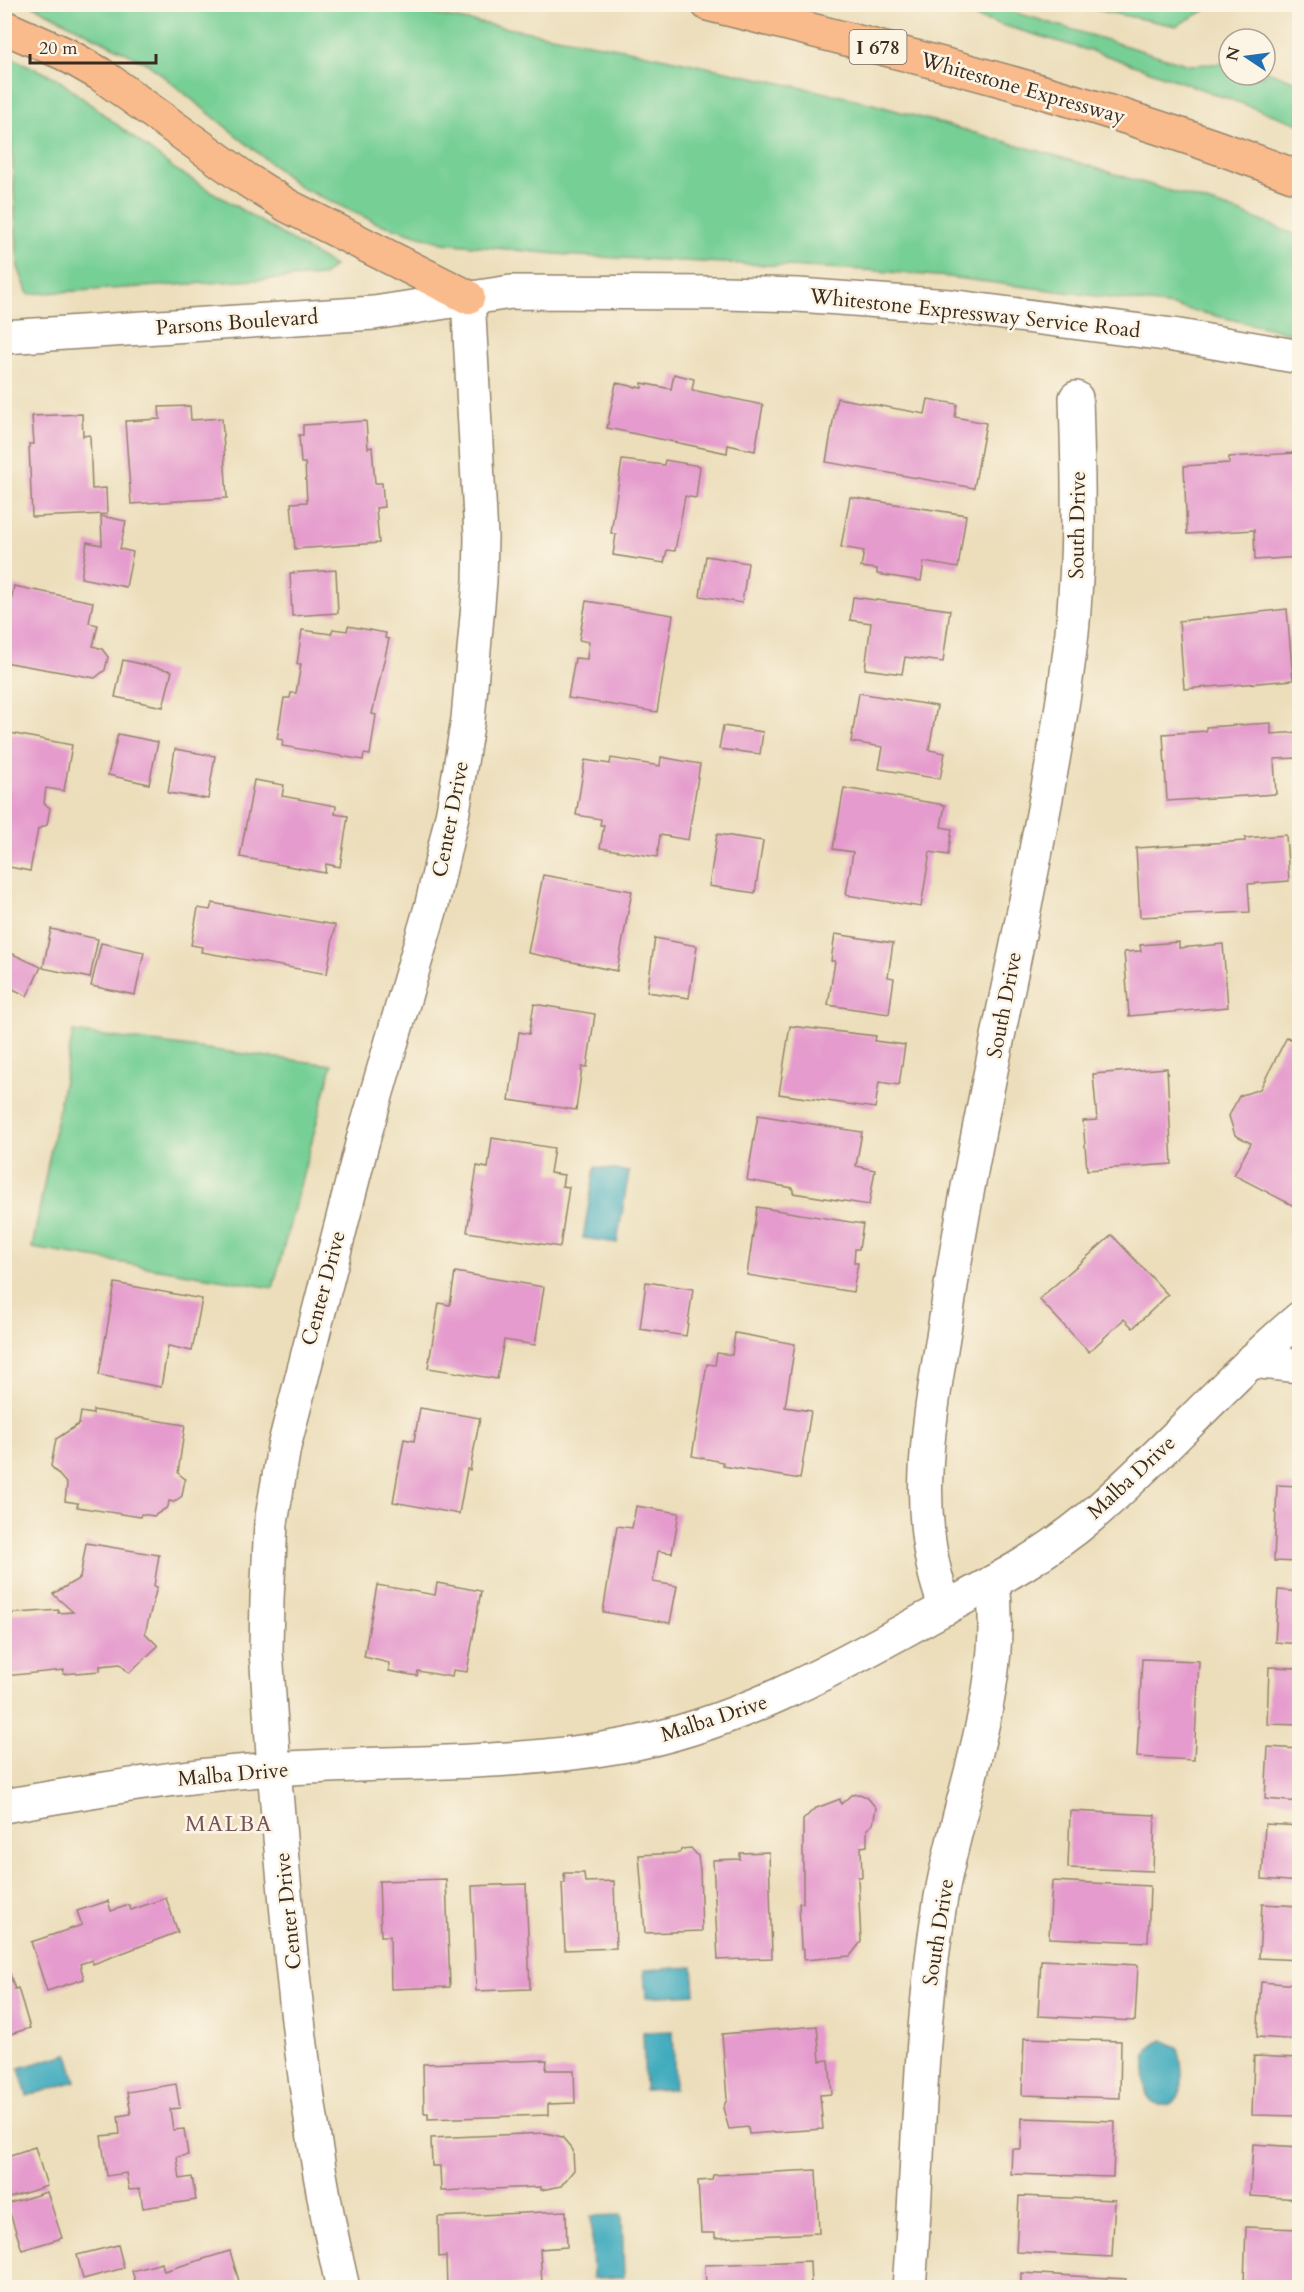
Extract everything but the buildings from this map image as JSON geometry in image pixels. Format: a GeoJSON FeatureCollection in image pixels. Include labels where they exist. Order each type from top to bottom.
{"type":"FeatureCollection","features":[{"type":"Feature","properties":{"kind":"highway","name":"Whitestone Expressway"},"geometry":{"type":"LineString","coordinates":[[708,4],[1048,93],[1193,140],[1299,178]]}},
{"type":"Feature","properties":{"kind":"highway"},"geometry":{"type":"LineString","coordinates":[[4,27],[65,54],[100,74],[247,180],[288,206],[468,297]]}},
{"type":"Feature","properties":{"kind":"street","name":"Whitestone Expressway Service Road"},"geometry":{"type":"LineString","coordinates":[[468,297],[541,291],[787,295],[874,300],[1027,315],[1217,342],[1299,357]]}},
{"type":"Feature","properties":{"kind":"street","name":"Parsons Boulevard"},"geometry":{"type":"LineString","coordinates":[[4,337],[374,313],[468,297]]}},
{"type":"Feature","properties":{"kind":"street","name":"Center Drive"},"geometry":{"type":"LineString","coordinates":[[343,2288],[314,2128],[292,1958],[274,1769],[266,1651],[271,1523],[284,1447],[371,1110],[432,904],[453,811],[473,674],[481,536],[468,297]]}},
{"type":"Feature","properties":{"kind":"street","name":"South Drive"},"geometry":{"type":"LineString","coordinates":[[946,1608],[936,1581],[927,1535],[926,1451],[961,1224],[1054,757],[1067,673],[1077,556],[1076,398]]}},
{"type":"Feature","properties":{"kind":"street","name":"Malba Drive"},"geometry":{"type":"LineString","coordinates":[[4,1806],[123,1785],[274,1769],[492,1760],[622,1746],[704,1725],[816,1680],[993,1582],[1087,1520],[1251,1361],[1299,1318]]}},
{"type":"Feature","properties":{"kind":"street"},"geometry":{"type":"LineString","coordinates":[[1251,1361],[1299,1366]]}},
{"type":"Feature","properties":{"kind":"street","name":"South Drive"},"geometry":{"type":"LineString","coordinates":[[909,2288],[932,1962],[946,1875],[974,1762],[992,1676],[997,1634],[993,1582]]}},
{"type":"Feature","properties":{"kind":"green space"},"geometry":{"type":"Polygon","coordinates":[[[1208,4],[1204,11],[1176,26],[1073,5],[1208,4]]]}},
{"type":"Feature","properties":{"kind":"green space"},"geometry":{"type":"Polygon","coordinates":[[[32,5],[346,5],[431,14],[628,50],[855,99],[1053,155],[1236,211],[1299,236],[1299,335],[1173,306],[948,277],[866,270],[578,256],[443,243],[377,223],[300,187],[148,64],[32,5]]]}},
{"type":"Feature","properties":{"kind":"green space"},"geometry":{"type":"Polygon","coordinates":[[[934,5],[991,5],[1189,65],[1217,64],[1217,87],[1277,87],[1277,75],[1299,83],[1299,124],[1111,57],[934,5]]]}},
{"type":"Feature","properties":{"kind":"green space"},"geometry":{"type":"Polygon","coordinates":[[[5,55],[56,78],[176,170],[334,266],[323,276],[28,294],[18,267],[8,74],[5,73],[5,55]]]}},
{"type":"Feature","properties":{"kind":"green space"},"geometry":{"type":"Polygon","coordinates":[[[73,1032],[332,1065],[273,1288],[32,1248],[73,1032]]]}},
{"type":"Feature","properties":{"kind":"water"},"geometry":{"type":"Polygon","coordinates":[[[595,1167],[629,1172],[617,1243],[583,1238],[595,1167]]]}},
{"type":"Feature","properties":{"kind":"water"},"geometry":{"type":"Polygon","coordinates":[[[693,1967],[695,1994],[646,1997],[644,1970],[693,1967]]]}},
{"type":"Feature","properties":{"kind":"water"},"geometry":{"type":"Polygon","coordinates":[[[673,2031],[675,2089],[645,2090],[643,2032],[673,2031]]]}},
{"type":"Feature","properties":{"kind":"water"},"geometry":{"type":"Polygon","coordinates":[[[1163,2040],[1177,2047],[1182,2072],[1182,2086],[1178,2097],[1164,2105],[1150,2101],[1145,2083],[1148,2052],[1152,2046],[1163,2040]]]}},
{"type":"Feature","properties":{"kind":"water"},"geometry":{"type":"Polygon","coordinates":[[[68,2054],[76,2081],[27,2096],[19,2068],[68,2054]]]}},
{"type":"Feature","properties":{"kind":"water"},"geometry":{"type":"Polygon","coordinates":[[[622,2215],[624,2277],[593,2278],[591,2216],[622,2215]]]}},
{"type":"Feature","properties":{"kind":"district","name":"MALBA"},"geometry":{"type":"Point","coordinates":[229,1823]}}]}
